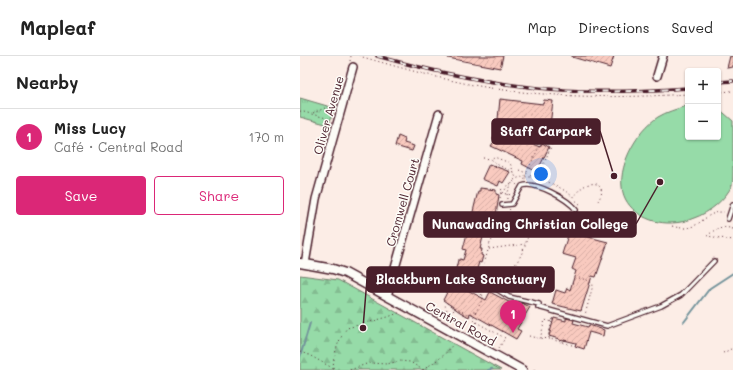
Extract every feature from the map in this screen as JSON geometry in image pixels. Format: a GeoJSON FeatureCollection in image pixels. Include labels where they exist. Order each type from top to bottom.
{"type":"FeatureCollection","features":[{"type":"Feature","properties":{"kind":"street"},"geometry":{"type":"LineString","coordinates":[[657,76],[663,56]]}},
{"type":"Feature","properties":{"kind":"street","name":"Oliver Avenue"},"geometry":{"type":"LineString","coordinates":[[302,264],[316,199],[353,67]]}},
{"type":"Feature","properties":{"kind":"street","name":"Cromwell Court"},"geometry":{"type":"LineString","coordinates":[[387,296],[439,114]]}},
{"type":"Feature","properties":{"kind":"street","name":"Central Road"},"geometry":{"type":"LineString","coordinates":[[302,264],[333,269],[345,273],[522,370]]}},
{"type":"Feature","properties":{"kind":"lane"},"geometry":{"type":"LineString","coordinates":[[502,205],[510,205],[520,188],[525,185],[537,187],[556,195],[574,206],[576,210]]}},
{"type":"Feature","properties":{"kind":"lane"},"geometry":{"type":"LineString","coordinates":[[728,219],[733,204]]}},
{"type":"Feature","properties":{"kind":"lane"},"geometry":{"type":"LineString","coordinates":[[468,281],[486,284],[509,297],[555,312],[607,326],[661,306],[680,295],[714,261]]}},
{"type":"Feature","properties":{"kind":"path"},"geometry":{"type":"LineString","coordinates":[[359,56],[449,80],[521,92],[619,97],[685,94]]}},
{"type":"Feature","properties":{"kind":"path"},"geometry":{"type":"LineString","coordinates":[[721,92],[733,91]]}},
{"type":"Feature","properties":{"kind":"path"},"geometry":{"type":"LineString","coordinates":[[312,114],[325,108],[341,111]]}},
{"type":"Feature","properties":{"kind":"path"},"geometry":{"type":"LineString","coordinates":[[300,111],[338,122]]}},
{"type":"Feature","properties":{"kind":"path"},"geometry":{"type":"LineString","coordinates":[[536,143],[537,138],[538,133],[528,132],[527,134],[537,138]]}},
{"type":"Feature","properties":{"kind":"path"},"geometry":{"type":"LineString","coordinates":[[526,140],[536,143],[553,142],[538,178]]}},
{"type":"Feature","properties":{"kind":"path"},"geometry":{"type":"LineString","coordinates":[[524,178],[540,145],[536,143]]}},
{"type":"Feature","properties":{"kind":"path"},"geometry":{"type":"LineString","coordinates":[[483,158],[491,159],[494,157],[510,163],[516,179]]}},
{"type":"Feature","properties":{"kind":"path"},"geometry":{"type":"LineString","coordinates":[[491,159],[498,165],[514,172]]}},
{"type":"Feature","properties":{"kind":"path"},"geometry":{"type":"LineString","coordinates":[[519,170],[565,190],[582,205]]}},
{"type":"Feature","properties":{"kind":"path"},"geometry":{"type":"LineString","coordinates":[[524,178],[530,181]]}},
{"type":"Feature","properties":{"kind":"path"},"geometry":{"type":"LineString","coordinates":[[508,194],[513,181],[516,179],[538,178]]}},
{"type":"Feature","properties":{"kind":"path"},"geometry":{"type":"LineString","coordinates":[[513,181],[520,188]]}},
{"type":"Feature","properties":{"kind":"path"},"geometry":{"type":"LineString","coordinates":[[573,197],[584,185],[594,183],[597,184],[602,190],[598,201]]}},
{"type":"Feature","properties":{"kind":"path"},"geometry":{"type":"LineString","coordinates":[[500,198],[509,184],[511,185]]}},
{"type":"Feature","properties":{"kind":"path"},"geometry":{"type":"LineString","coordinates":[[502,187],[502,194]]}},
{"type":"Feature","properties":{"kind":"path"},"geometry":{"type":"LineString","coordinates":[[502,194],[517,195]]}},
{"type":"Feature","properties":{"kind":"path"},"geometry":{"type":"LineString","coordinates":[[486,284],[480,280],[488,249],[505,215],[511,208],[510,205]]}},
{"type":"Feature","properties":{"kind":"path"},"geometry":{"type":"LineString","coordinates":[[672,226],[690,228],[713,213],[722,212],[730,214]]}},
{"type":"Feature","properties":{"kind":"path"},"geometry":{"type":"LineString","coordinates":[[481,295],[486,284],[511,270],[518,261],[531,227],[540,218],[551,213],[572,214]]}},
{"type":"Feature","properties":{"kind":"path"},"geometry":{"type":"LineString","coordinates":[[592,237],[593,231],[597,225],[590,217],[585,217],[578,234],[594,238]]}},
{"type":"Feature","properties":{"kind":"path"},"geometry":{"type":"LineString","coordinates":[[733,229],[724,227],[719,228],[707,236],[733,240]]}},
{"type":"Feature","properties":{"kind":"path"},"geometry":{"type":"LineString","coordinates":[[488,249],[525,244]]}},
{"type":"Feature","properties":{"kind":"path"},"geometry":{"type":"LineString","coordinates":[[580,278],[588,280],[593,285],[584,320]]}},
{"type":"Feature","properties":{"kind":"path"},"geometry":{"type":"LineString","coordinates":[[454,280],[484,296],[473,318],[474,321],[505,338],[499,348]]}},
{"type":"Feature","properties":{"kind":"path"},"geometry":{"type":"LineString","coordinates":[[443,317],[447,309],[445,306],[447,303],[471,316],[473,311],[476,313]]}},
{"type":"Feature","properties":{"kind":"path"},"geometry":{"type":"LineString","coordinates":[[333,368],[340,339],[347,328],[402,312],[406,306]]}},
{"type":"Feature","properties":{"kind":"path"},"geometry":{"type":"LineString","coordinates":[[448,320],[455,308]]}},
{"type":"Feature","properties":{"kind":"path"},"geometry":{"type":"LineString","coordinates":[[550,339],[548,336],[555,312]]}},
{"type":"Feature","properties":{"kind":"path"},"geometry":{"type":"LineString","coordinates":[[540,338],[545,320],[552,322]]}},
{"type":"Feature","properties":{"kind":"path"},"geometry":{"type":"LineString","coordinates":[[350,370],[369,363],[387,364],[400,361],[410,362],[423,370],[444,355],[456,342],[458,335]]}},
{"type":"Feature","properties":{"kind":"path"},"geometry":{"type":"LineString","coordinates":[[530,336],[540,339],[550,339],[572,345],[575,342]]}},
{"type":"Feature","properties":{"kind":"path"},"geometry":{"type":"LineString","coordinates":[[723,353],[733,348]]}},
{"type":"Feature","properties":{"kind":"path"},"geometry":{"type":"LineString","coordinates":[[300,352],[336,370]]}},
{"type":"Feature","properties":{"kind":"green space"},"geometry":{"type":"Polygon","coordinates":[[[300,98],[334,108],[329,125],[300,117],[300,98]]]}},
{"type":"Feature","properties":{"kind":"green space"},"geometry":{"type":"Polygon","coordinates":[[[685,106],[685,140],[721,140],[721,112],[733,121],[732,185],[721,200],[700,216],[677,223],[663,223],[646,218],[633,209],[627,202],[624,195],[622,178],[627,158],[637,139],[658,117],[685,106]]]}},
{"type":"Feature","properties":{"kind":"green space"},"geometry":{"type":"Polygon","coordinates":[[[300,275],[338,280],[501,370],[300,370],[300,275]]]}},
{"type":"Feature","properties":{"kind":"building"},"geometry":{"type":"Polygon","coordinates":[[[449,56],[503,56],[500,68],[448,58],[449,56]]]}},
{"type":"Feature","properties":{"kind":"building"},"geometry":{"type":"Polygon","coordinates":[[[572,56],[614,56],[610,68],[572,56]]]}},
{"type":"Feature","properties":{"kind":"building"},"geometry":{"type":"Polygon","coordinates":[[[730,56],[733,56],[733,67],[727,68],[730,56]]]}},
{"type":"Feature","properties":{"kind":"building"},"geometry":{"type":"Polygon","coordinates":[[[500,99],[543,104],[544,100],[553,101],[549,133],[540,131],[540,125],[538,125],[538,123],[498,119],[500,99]]]}},
{"type":"Feature","properties":{"kind":"building"},"geometry":{"type":"Polygon","coordinates":[[[496,130],[540,147],[542,143],[549,147],[537,172],[522,164],[523,161],[491,146],[495,140],[493,139],[496,130]]]}},
{"type":"Feature","properties":{"kind":"building"},"geometry":{"type":"Polygon","coordinates":[[[398,136],[405,139],[404,143],[414,146],[412,151],[395,146],[398,136]]]}},
{"type":"Feature","properties":{"kind":"building"},"geometry":{"type":"Polygon","coordinates":[[[489,164],[510,172],[503,183],[500,181],[498,186],[482,179],[489,164]]]}},
{"type":"Feature","properties":{"kind":"building"},"geometry":{"type":"Polygon","coordinates":[[[480,188],[496,190],[496,194],[499,195],[495,222],[476,220],[476,217],[472,216],[480,188]]]}},
{"type":"Feature","properties":{"kind":"building"},"geometry":{"type":"Polygon","coordinates":[[[468,230],[474,232],[473,234],[483,237],[480,249],[482,249],[481,255],[483,256],[481,263],[479,262],[474,279],[462,277],[460,286],[486,300],[490,292],[520,308],[522,303],[530,307],[517,329],[521,331],[516,339],[470,313],[469,317],[443,300],[453,281],[458,260],[463,260],[466,250],[463,249],[468,230]]]}},
{"type":"Feature","properties":{"kind":"building"},"geometry":{"type":"Polygon","coordinates":[[[569,232],[608,242],[596,277],[592,276],[581,311],[552,304],[556,290],[565,293],[567,288],[570,290],[576,271],[572,269],[576,258],[562,254],[569,232]]]}},
{"type":"Feature","properties":{"kind":"building"},"geometry":{"type":"Polygon","coordinates":[[[554,318],[566,321],[566,318],[574,320],[573,323],[588,327],[589,325],[604,330],[603,336],[589,332],[584,349],[575,346],[576,343],[559,340],[549,336],[554,318]]]}},
{"type":"Feature","properties":{"kind":"waterway"},"geometry":{"type":"LineString","coordinates":[[684,322],[710,288],[733,273]]}},
{"type":"Feature","properties":{"kind":"waterway"},"geometry":{"type":"LineString","coordinates":[[300,357],[310,323]]}},
{"type":"Feature","properties":{"kind":"waterway"},"geometry":{"type":"LineString","coordinates":[[488,370],[492,369]]}},
{"type":"Feature","properties":{"kind":"railway"},"geometry":{"type":"LineString","coordinates":[[377,56],[469,78],[539,88],[579,91],[641,91],[685,88]]}},
{"type":"Feature","properties":{"kind":"railway"},"geometry":{"type":"LineString","coordinates":[[721,82],[733,81]]}},
{"type":"Feature","properties":{"kind":"place","name":"Staff Carpark"},"geometry":{"type":"Point","coordinates":[614,176]}},
{"type":"Feature","properties":{"kind":"place","name":"Nunawading Christian College"},"geometry":{"type":"Point","coordinates":[660,182]}},
{"type":"Feature","properties":{"kind":"place","name":"Blackburn Lake Sanctuary"},"geometry":{"type":"Point","coordinates":[363,328]}},
{"type":"Feature","properties":{"kind":"place","name":"Miss Lucy"},"geometry":{"type":"Point","coordinates":[513,333]}}]}
